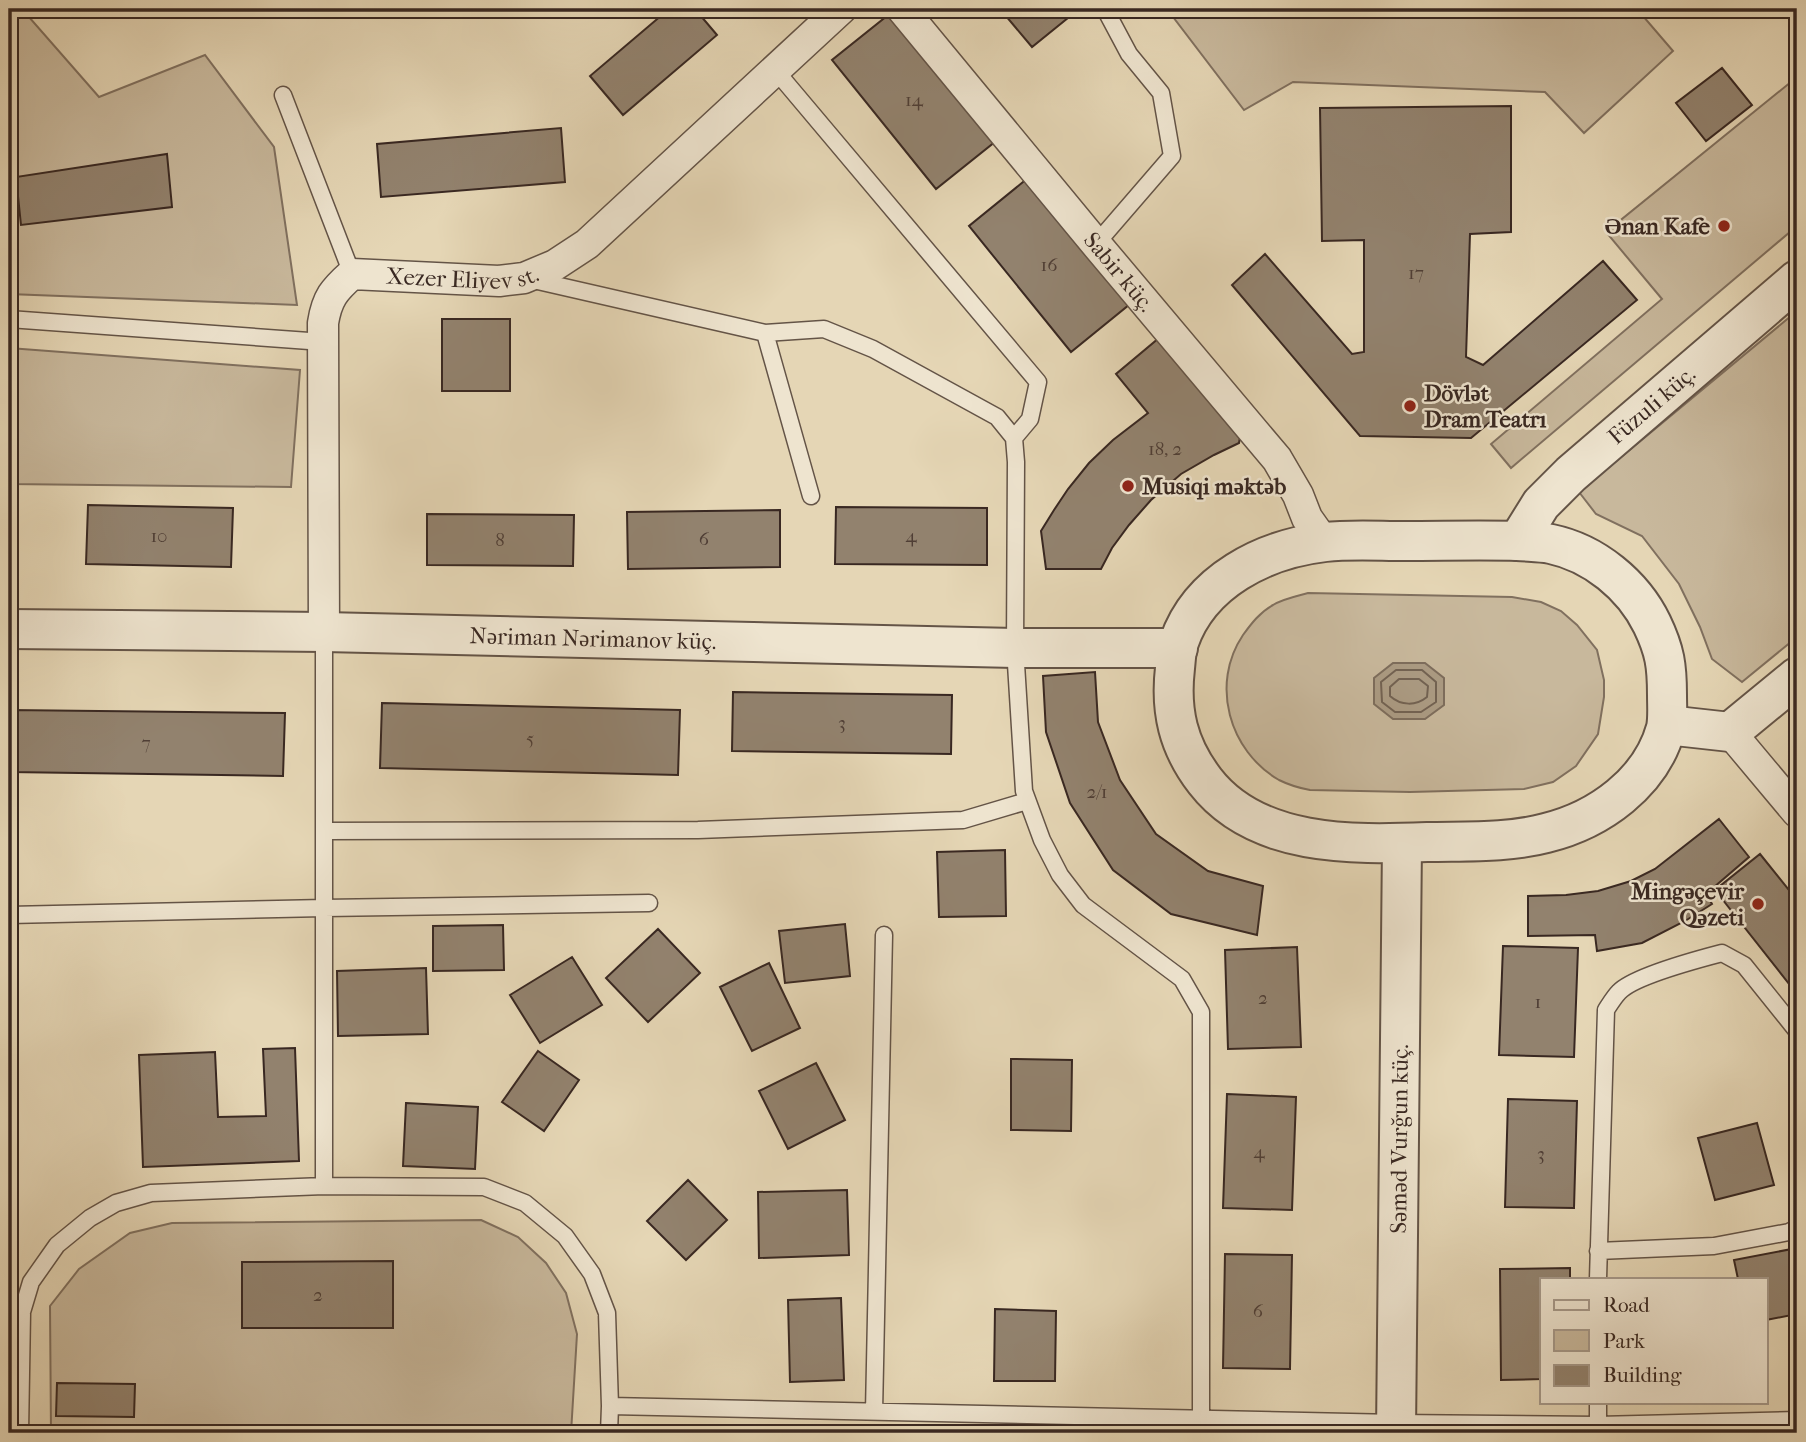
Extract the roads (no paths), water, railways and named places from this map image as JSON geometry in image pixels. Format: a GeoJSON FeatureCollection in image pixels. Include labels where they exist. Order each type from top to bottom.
{"type":"FeatureCollection","features":[{"type":"Feature","properties":{"kind":"street","name":"Xezer Eliyev st."},"geometry":{"type":"LineString","coordinates":[[324,632],[323,323],[326,306],[337,288],[352,274],[499,281],[524,278],[555,265],[587,244],[841,9]]}},
{"type":"Feature","properties":{"kind":"street","name":"Sabir küç."},"geometry":{"type":"LineString","coordinates":[[902,9],[1277,459],[1298,495],[1307,518],[1325,542]]}},
{"type":"Feature","properties":{"kind":"street","name":"Füzuli küç."},"geometry":{"type":"LineString","coordinates":[[1518,541],[1541,504],[1571,474],[1797,280]]}},
{"type":"Feature","properties":{"kind":"street"},"geometry":{"type":"LineString","coordinates":[[1518,541],[1552,544],[1605,567],[1621,582],[1648,616],[1662,645],[1667,668],[1667,725],[1659,748],[1646,770],[1609,806],[1576,823],[1546,833],[1513,839],[1402,843],[1324,841],[1285,833],[1255,820],[1230,806],[1206,782],[1187,754],[1175,723],[1174,676],[1178,648],[1188,623],[1218,584],[1238,570],[1265,557],[1290,548],[1325,542],[1518,541]]}},
{"type":"Feature","properties":{"kind":"street","name":"Nəriman Nərimanov küç."},"geometry":{"type":"LineString","coordinates":[[9,629],[324,632],[1015,648],[1178,648]]}},
{"type":"Feature","properties":{"kind":"street"},"geometry":{"type":"LineString","coordinates":[[1730,732],[1797,677]]}},
{"type":"Feature","properties":{"kind":"street"},"geometry":{"type":"LineString","coordinates":[[1667,725],[1730,732],[1797,812]]}},
{"type":"Feature","properties":{"kind":"street","name":"Səməd Vurğun küç."},"geometry":{"type":"LineString","coordinates":[[1396,1428],[1402,843]]}},
{"type":"Feature","properties":{"kind":"lane"},"geometry":{"type":"LineString","coordinates":[[1096,244],[1172,156],[1161,93],[1129,54],[1105,9]]}},
{"type":"Feature","properties":{"kind":"lane"},"geometry":{"type":"LineString","coordinates":[[776,71],[1038,382],[1030,419],[1014,438]]}},
{"type":"Feature","properties":{"kind":"lane"},"geometry":{"type":"LineString","coordinates":[[283,95],[352,274]]}},
{"type":"Feature","properties":{"kind":"lane"},"geometry":{"type":"LineString","coordinates":[[524,278],[765,333],[824,329],[873,349],[997,418],[1014,438],[1015,648],[1020,751],[1027,801],[1042,840],[1060,875],[1083,905],[1182,979],[1201,1012],[1201,1419]]}},
{"type":"Feature","properties":{"kind":"lane"},"geometry":{"type":"LineString","coordinates":[[9,319],[323,342]]}},
{"type":"Feature","properties":{"kind":"lane"},"geometry":{"type":"LineString","coordinates":[[765,333],[811,496]]}},
{"type":"Feature","properties":{"kind":"lane"},"geometry":{"type":"LineString","coordinates":[[324,632],[324,1186]]}},
{"type":"Feature","properties":{"kind":"lane"},"geometry":{"type":"LineString","coordinates":[[324,831],[698,830],[963,820],[1027,801]]}},
{"type":"Feature","properties":{"kind":"lane"},"geometry":{"type":"LineString","coordinates":[[9,915],[649,904]]}},
{"type":"Feature","properties":{"kind":"lane"},"geometry":{"type":"LineString","coordinates":[[874,1412],[884,935]]}},
{"type":"Feature","properties":{"kind":"lane"},"geometry":{"type":"LineString","coordinates":[[1598,1278],[1606,1010],[1619,991],[1638,980],[1722,953],[1744,965],[1796,1027]]}},
{"type":"Feature","properties":{"kind":"lane"},"geometry":{"type":"LineString","coordinates":[[16,1422],[22,1312],[31,1282],[57,1245],[90,1218],[116,1203],[151,1193],[324,1186],[484,1187],[525,1203],[565,1236],[592,1274],[607,1313],[609,1433]]}},
{"type":"Feature","properties":{"kind":"lane"},"geometry":{"type":"LineString","coordinates":[[1598,1251],[1714,1246],[1789,1232],[1797,1228]]}},
{"type":"Feature","properties":{"kind":"lane"},"geometry":{"type":"LineString","coordinates":[[1598,1404],[1598,1425]]}},
{"type":"Feature","properties":{"kind":"lane"},"geometry":{"type":"LineString","coordinates":[[610,1406],[1201,1419],[1396,1428],[1797,1420]]}},
{"type":"Feature","properties":{"kind":"water"},"geometry":{"type":"Polygon","coordinates":[[[1393,663],[1425,663],[1444,678],[1444,705],[1425,719],[1393,719],[1374,704],[1374,678],[1393,663]]]}},
{"type":"Feature","properties":{"kind":"place","name":"Ənan Kafe"},"geometry":{"type":"Point","coordinates":[1724,226]}},
{"type":"Feature","properties":{"kind":"place","name":"Dövlət Dram Teatrı"},"geometry":{"type":"Point","coordinates":[1410,406]}},
{"type":"Feature","properties":{"kind":"place","name":"Musiqi məktəb"},"geometry":{"type":"Point","coordinates":[1128,486]}},
{"type":"Feature","properties":{"kind":"place","name":"Mingəçevir Qəzeti"},"geometry":{"type":"Point","coordinates":[1758,904]}}]}
